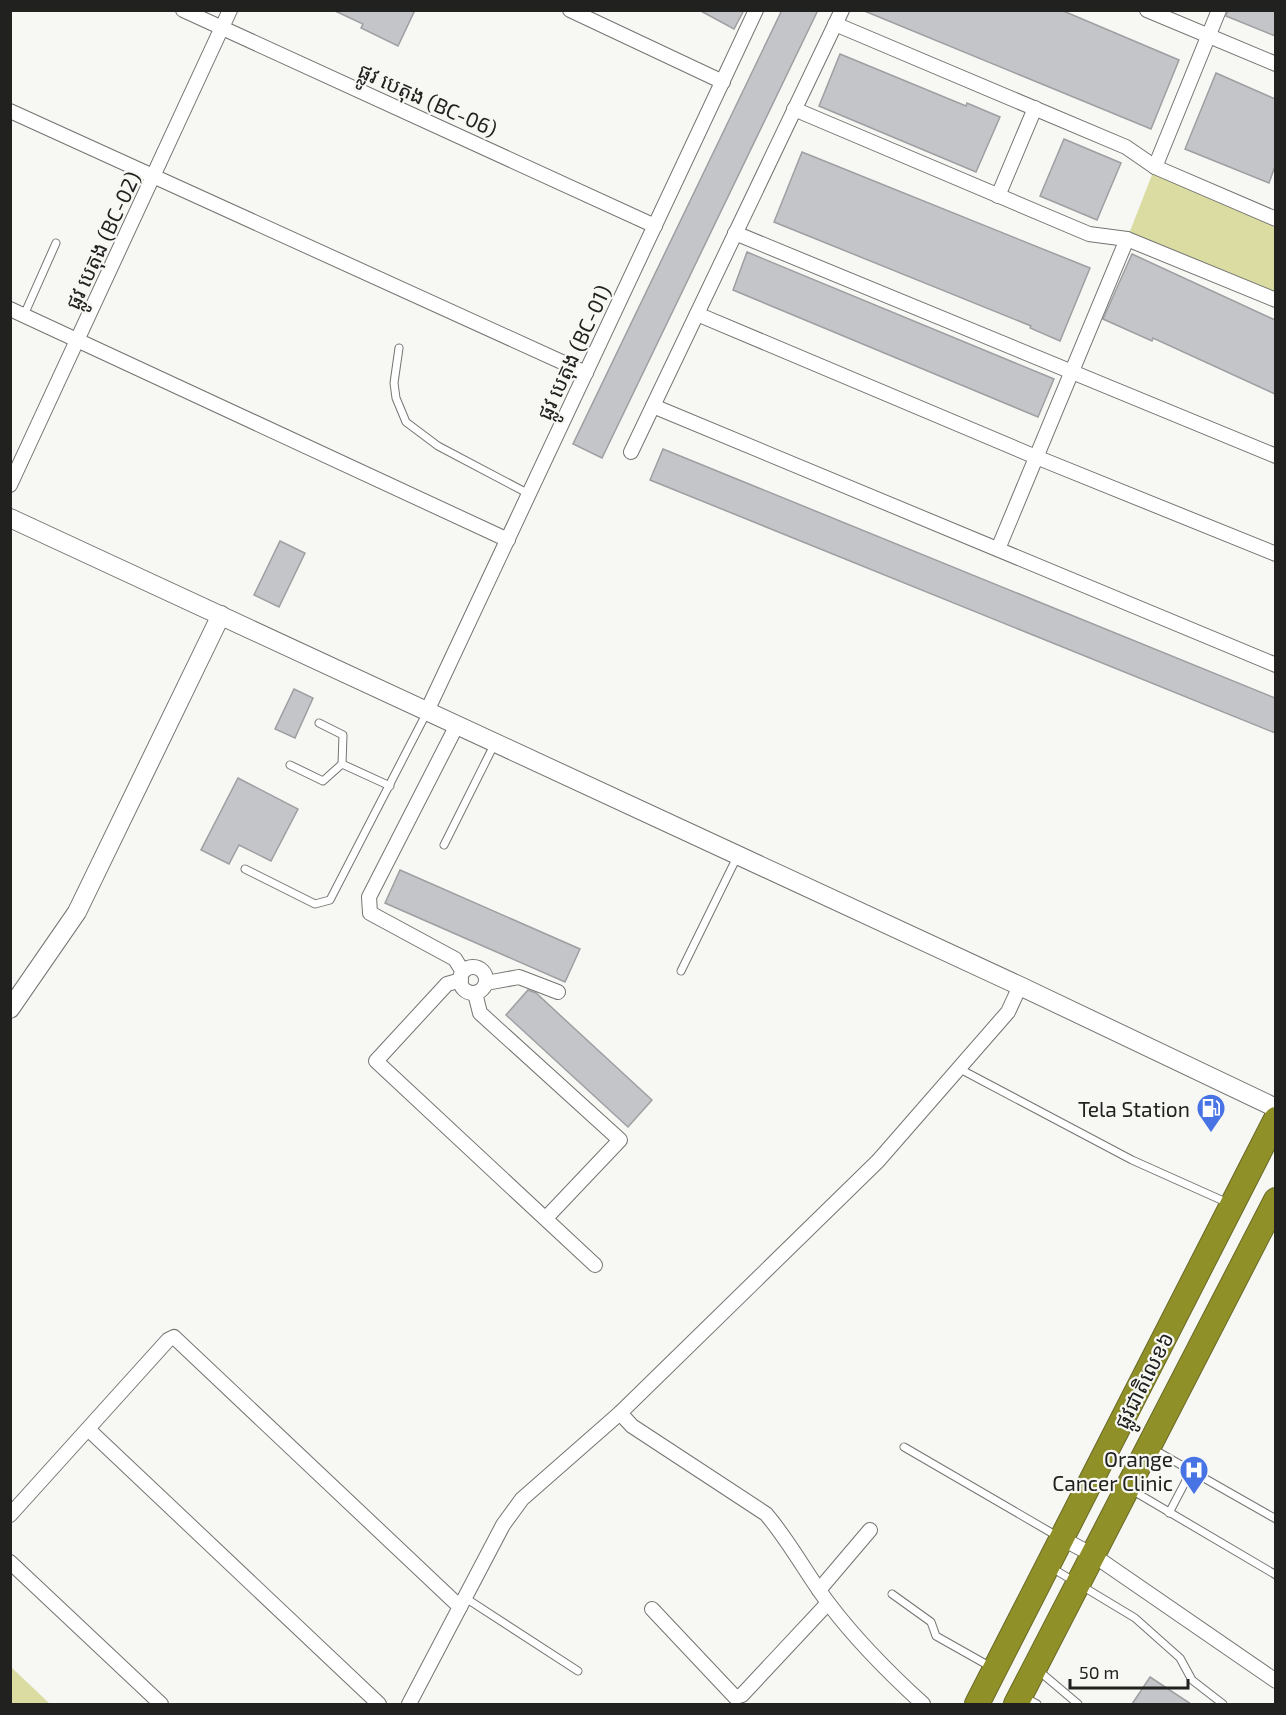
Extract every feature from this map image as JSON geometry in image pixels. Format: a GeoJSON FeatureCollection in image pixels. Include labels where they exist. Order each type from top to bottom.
{"type":"FeatureCollection","features":[{"type":"Feature","properties":{"kind":"highway","name":"ផ្លូវជាតិលេខ៦"},"geometry":{"type":"LineString","coordinates":[[977,1704],[1275,1119]]}},
{"type":"Feature","properties":{"kind":"highway","name":"ផ្លូវជាតិលេខ៦"},"geometry":{"type":"LineString","coordinates":[[1025,1702],[1035,1668],[1273,1210]]}},
{"type":"Feature","properties":{"kind":"main road"},"geometry":{"type":"LineString","coordinates":[[10,518],[1020,986],[1275,1108]]}},
{"type":"Feature","properties":{"kind":"main road"},"geometry":{"type":"LineString","coordinates":[[10,1009],[77,912],[221,615]]}},
{"type":"Feature","properties":{"kind":"street","name":"ផ្លូវ បេតុង (BC-06)"},"geometry":{"type":"LineString","coordinates":[[183,10],[655,226]]}},
{"type":"Feature","properties":{"kind":"street","name":"ផ្លូវ បេតុង (BC-02)"},"geometry":{"type":"LineString","coordinates":[[10,485],[155,177],[230,10]]}},
{"type":"Feature","properties":{"kind":"street"},"geometry":{"type":"LineString","coordinates":[[570,10],[723,82]]}},
{"type":"Feature","properties":{"kind":"street","name":"ផ្លូវ បេតុង (BC-01)"},"geometry":{"type":"LineString","coordinates":[[427,711],[756,10]]}},
{"type":"Feature","properties":{"kind":"street"},"geometry":{"type":"LineString","coordinates":[[631,452],[842,10]]}},
{"type":"Feature","properties":{"kind":"street"},"geometry":{"type":"LineString","coordinates":[[1147,10],[1275,63]]}},
{"type":"Feature","properties":{"kind":"street"},"geometry":{"type":"LineString","coordinates":[[1155,167],[1219,10]]}},
{"type":"Feature","properties":{"kind":"street"},"geometry":{"type":"LineString","coordinates":[[835,24],[1126,147],[1155,167],[1275,219]]}},
{"type":"Feature","properties":{"kind":"street"},"geometry":{"type":"LineString","coordinates":[[998,196],[1035,108]]}},
{"type":"Feature","properties":{"kind":"street"},"geometry":{"type":"LineString","coordinates":[[794,110],[1089,234],[1127,239],[1275,300]]}},
{"type":"Feature","properties":{"kind":"street"},"geometry":{"type":"LineString","coordinates":[[10,111],[586,373]]}},
{"type":"Feature","properties":{"kind":"street"},"geometry":{"type":"LineString","coordinates":[[735,233],[1275,456]]}},
{"type":"Feature","properties":{"kind":"street"},"geometry":{"type":"LineString","coordinates":[[998,549],[1127,239]]}},
{"type":"Feature","properties":{"kind":"street"},"geometry":{"type":"LineString","coordinates":[[10,309],[508,540]]}},
{"type":"Feature","properties":{"kind":"street"},"geometry":{"type":"LineString","coordinates":[[697,314],[1035,457],[1275,554]]}},
{"type":"Feature","properties":{"kind":"street"},"geometry":{"type":"LineString","coordinates":[[653,406],[1275,665]]}},
{"type":"Feature","properties":{"kind":"street"},"geometry":{"type":"LineString","coordinates":[[457,725],[369,897],[369,905],[370,913],[455,959],[462,976],[465,991],[475,993],[482,990],[486,983],[485,975],[479,969],[470,968],[462,976],[447,984],[376,1061],[595,1265]]}},
{"type":"Feature","properties":{"kind":"street"},"geometry":{"type":"LineString","coordinates":[[486,983],[519,977],[558,992]]}},
{"type":"Feature","properties":{"kind":"street"},"geometry":{"type":"LineString","coordinates":[[412,1703],[503,1525],[522,1499],[620,1413],[878,1161],[1008,1012],[1020,986]]}},
{"type":"Feature","properties":{"kind":"street"},"geometry":{"type":"LineString","coordinates":[[475,993],[480,1013],[620,1140],[546,1218]]}},
{"type":"Feature","properties":{"kind":"street"},"geometry":{"type":"LineString","coordinates":[[10,1515],[168,1340],[174,1337],[462,1602]]}},
{"type":"Feature","properties":{"kind":"street"},"geometry":{"type":"LineString","coordinates":[[620,1413],[632,1426],[766,1514],[828,1603],[869,1654],[923,1704]]}},
{"type":"Feature","properties":{"kind":"street"},"geometry":{"type":"LineString","coordinates":[[89,1430],[379,1704]]}},
{"type":"Feature","properties":{"kind":"street"},"geometry":{"type":"LineString","coordinates":[[819,1590],[870,1530]]}},
{"type":"Feature","properties":{"kind":"street"},"geometry":{"type":"LineString","coordinates":[[1061,1539],[1093,1555],[1275,1681]]}},
{"type":"Feature","properties":{"kind":"street"},"geometry":{"type":"LineString","coordinates":[[10,1562],[161,1704]]}},
{"type":"Feature","properties":{"kind":"street"},"geometry":{"type":"LineString","coordinates":[[652,1609],[735,1697],[742,1695],[828,1603]]}},
{"type":"Feature","properties":{"kind":"lane"},"geometry":{"type":"LineString","coordinates":[[24,315],[56,243]]}},
{"type":"Feature","properties":{"kind":"lane"},"geometry":{"type":"LineString","coordinates":[[399,348],[394,383],[396,398],[406,422],[438,446],[529,494]]}},
{"type":"Feature","properties":{"kind":"lane"},"geometry":{"type":"LineString","coordinates":[[245,869],[315,904],[330,900],[427,711]]}},
{"type":"Feature","properties":{"kind":"lane"},"geometry":{"type":"LineString","coordinates":[[290,765],[323,781],[342,764],[343,735],[319,723]]}},
{"type":"Feature","properties":{"kind":"lane"},"geometry":{"type":"LineString","coordinates":[[444,845],[495,743]]}},
{"type":"Feature","properties":{"kind":"lane"},"geometry":{"type":"LineString","coordinates":[[342,764],[390,786]]}},
{"type":"Feature","properties":{"kind":"lane"},"geometry":{"type":"LineString","coordinates":[[681,971],[738,855]]}},
{"type":"Feature","properties":{"kind":"lane"},"geometry":{"type":"LineString","coordinates":[[960,1069],[1132,1160],[1232,1204]]}},
{"type":"Feature","properties":{"kind":"lane"},"geometry":{"type":"LineString","coordinates":[[904,1447],[1061,1539]]}},
{"type":"Feature","properties":{"kind":"lane"},"geometry":{"type":"LineString","coordinates":[[1149,1447],[1275,1519]]}},
{"type":"Feature","properties":{"kind":"lane"},"geometry":{"type":"LineString","coordinates":[[1169,1513],[1191,1471]]}},
{"type":"Feature","properties":{"kind":"lane"},"geometry":{"type":"LineString","coordinates":[[1128,1487],[1275,1575]]}},
{"type":"Feature","properties":{"kind":"lane"},"geometry":{"type":"LineString","coordinates":[[1048,1566],[1135,1618],[1180,1659],[1192,1680],[1223,1704]]}},
{"type":"Feature","properties":{"kind":"lane"},"geometry":{"type":"LineString","coordinates":[[892,1594],[931,1622],[936,1636],[995,1669]]}},
{"type":"Feature","properties":{"kind":"lane"},"geometry":{"type":"LineString","coordinates":[[462,1602],[578,1671]]}},
{"type":"Feature","properties":{"kind":"lane"},"geometry":{"type":"LineString","coordinates":[[1035,1668],[1078,1704]]}},
{"type":"Feature","properties":{"kind":"green space"},"geometry":{"type":"Polygon","coordinates":[[[1155,167],[1275,219],[1275,300],[1127,239],[1155,167]]]}},
{"type":"Feature","properties":{"kind":"green space"},"geometry":{"type":"Polygon","coordinates":[[[11,1667],[50,1704],[11,1704],[11,1667]]]}},
{"type":"Feature","properties":{"kind":"building"},"geometry":{"type":"Polygon","coordinates":[[[333,10],[415,10],[398,46],[361,28],[363,24],[333,10]]]}},
{"type":"Feature","properties":{"kind":"building"},"geometry":{"type":"Polygon","coordinates":[[[699,10],[744,10],[734,29],[699,10]]]}},
{"type":"Feature","properties":{"kind":"building"},"geometry":{"type":"Polygon","coordinates":[[[782,10],[818,10],[602,458],[573,444],[782,10]]]}},
{"type":"Feature","properties":{"kind":"building"},"geometry":{"type":"Polygon","coordinates":[[[862,10],[1061,10],[1179,60],[1151,129],[862,10]]]}},
{"type":"Feature","properties":{"kind":"building"},"geometry":{"type":"Polygon","coordinates":[[[1228,10],[1275,10],[1275,36],[1226,16],[1228,10]]]}},
{"type":"Feature","properties":{"kind":"building"},"geometry":{"type":"Polygon","coordinates":[[[840,54],[966,106],[967,103],[1000,117],[976,172],[819,106],[840,54]]]}},
{"type":"Feature","properties":{"kind":"building"},"geometry":{"type":"Polygon","coordinates":[[[1216,73],[1275,99],[1275,166],[1269,183],[1185,149],[1216,73]]]}},
{"type":"Feature","properties":{"kind":"building"},"geometry":{"type":"Polygon","coordinates":[[[1064,139],[1121,163],[1097,220],[1040,196],[1064,139]]]}},
{"type":"Feature","properties":{"kind":"building"},"geometry":{"type":"Polygon","coordinates":[[[802,152],[1090,268],[1060,341],[1030,328],[1031,326],[774,222],[802,152]]]}},
{"type":"Feature","properties":{"kind":"building"},"geometry":{"type":"Polygon","coordinates":[[[747,252],[1054,379],[1038,417],[733,290],[747,252]]]}},
{"type":"Feature","properties":{"kind":"building"},"geometry":{"type":"Polygon","coordinates":[[[1132,254],[1275,320],[1275,394],[1153,338],[1152,341],[1103,319],[1132,254]]]}},
{"type":"Feature","properties":{"kind":"building"},"geometry":{"type":"Polygon","coordinates":[[[663,449],[1275,698],[1275,733],[650,480],[663,449]]]}},
{"type":"Feature","properties":{"kind":"building"},"geometry":{"type":"Polygon","coordinates":[[[280,541],[305,553],[279,607],[254,595],[280,541]]]}},
{"type":"Feature","properties":{"kind":"building"},"geometry":{"type":"Polygon","coordinates":[[[294,689],[313,698],[295,738],[275,729],[294,689]]]}},
{"type":"Feature","properties":{"kind":"building"},"geometry":{"type":"Polygon","coordinates":[[[238,778],[298,809],[271,861],[239,845],[229,864],[201,850],[238,778]]]}},
{"type":"Feature","properties":{"kind":"building"},"geometry":{"type":"Polygon","coordinates":[[[400,870],[580,949],[565,982],[385,903],[400,870]]]}},
{"type":"Feature","properties":{"kind":"building"},"geometry":{"type":"Polygon","coordinates":[[[528,990],[536,993],[652,1100],[628,1127],[506,1015],[528,990]]]}},
{"type":"Feature","properties":{"kind":"building"},"geometry":{"type":"Polygon","coordinates":[[[1150,1677],[1191,1704],[1132,1704],[1150,1677]]]}},
{"type":"Feature","properties":{"kind":"place","name":"Tela Station"},"geometry":{"type":"Point","coordinates":[1211,1134]}},
{"type":"Feature","properties":{"kind":"place","name":"Orange Cancer Clinic"},"geometry":{"type":"Point","coordinates":[1194,1496]}}]}
